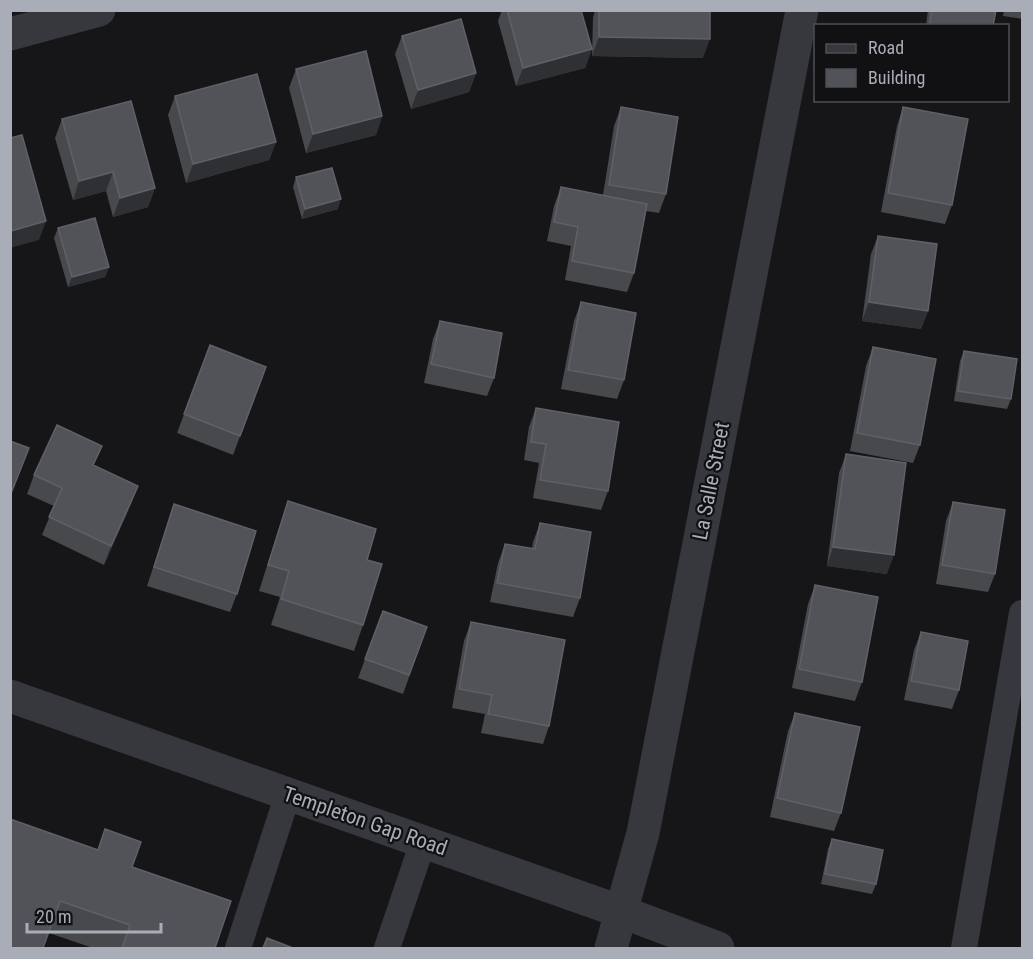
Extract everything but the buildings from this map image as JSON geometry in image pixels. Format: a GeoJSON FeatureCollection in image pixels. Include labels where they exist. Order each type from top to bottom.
{"type":"FeatureCollection","features":[{"type":"Feature","properties":{"kind":"street"},"geometry":{"type":"LineString","coordinates":[[10,34],[99,10]]}},
{"type":"Feature","properties":{"kind":"street","name":"La Salle Street"},"geometry":{"type":"LineString","coordinates":[[611,948],[645,821],[802,10]]}},
{"type":"Feature","properties":{"kind":"street","name":"Templeton Gap Road"},"geometry":{"type":"LineString","coordinates":[[10,696],[718,948]]}},
{"type":"Feature","properties":{"kind":"lane"},"geometry":{"type":"LineString","coordinates":[[964,948],[1023,613]]}},
{"type":"Feature","properties":{"kind":"lane"},"geometry":{"type":"LineString","coordinates":[[238,948],[288,794]]}},
{"type":"Feature","properties":{"kind":"lane"},"geometry":{"type":"LineString","coordinates":[[387,948],[423,842]]}}]}
